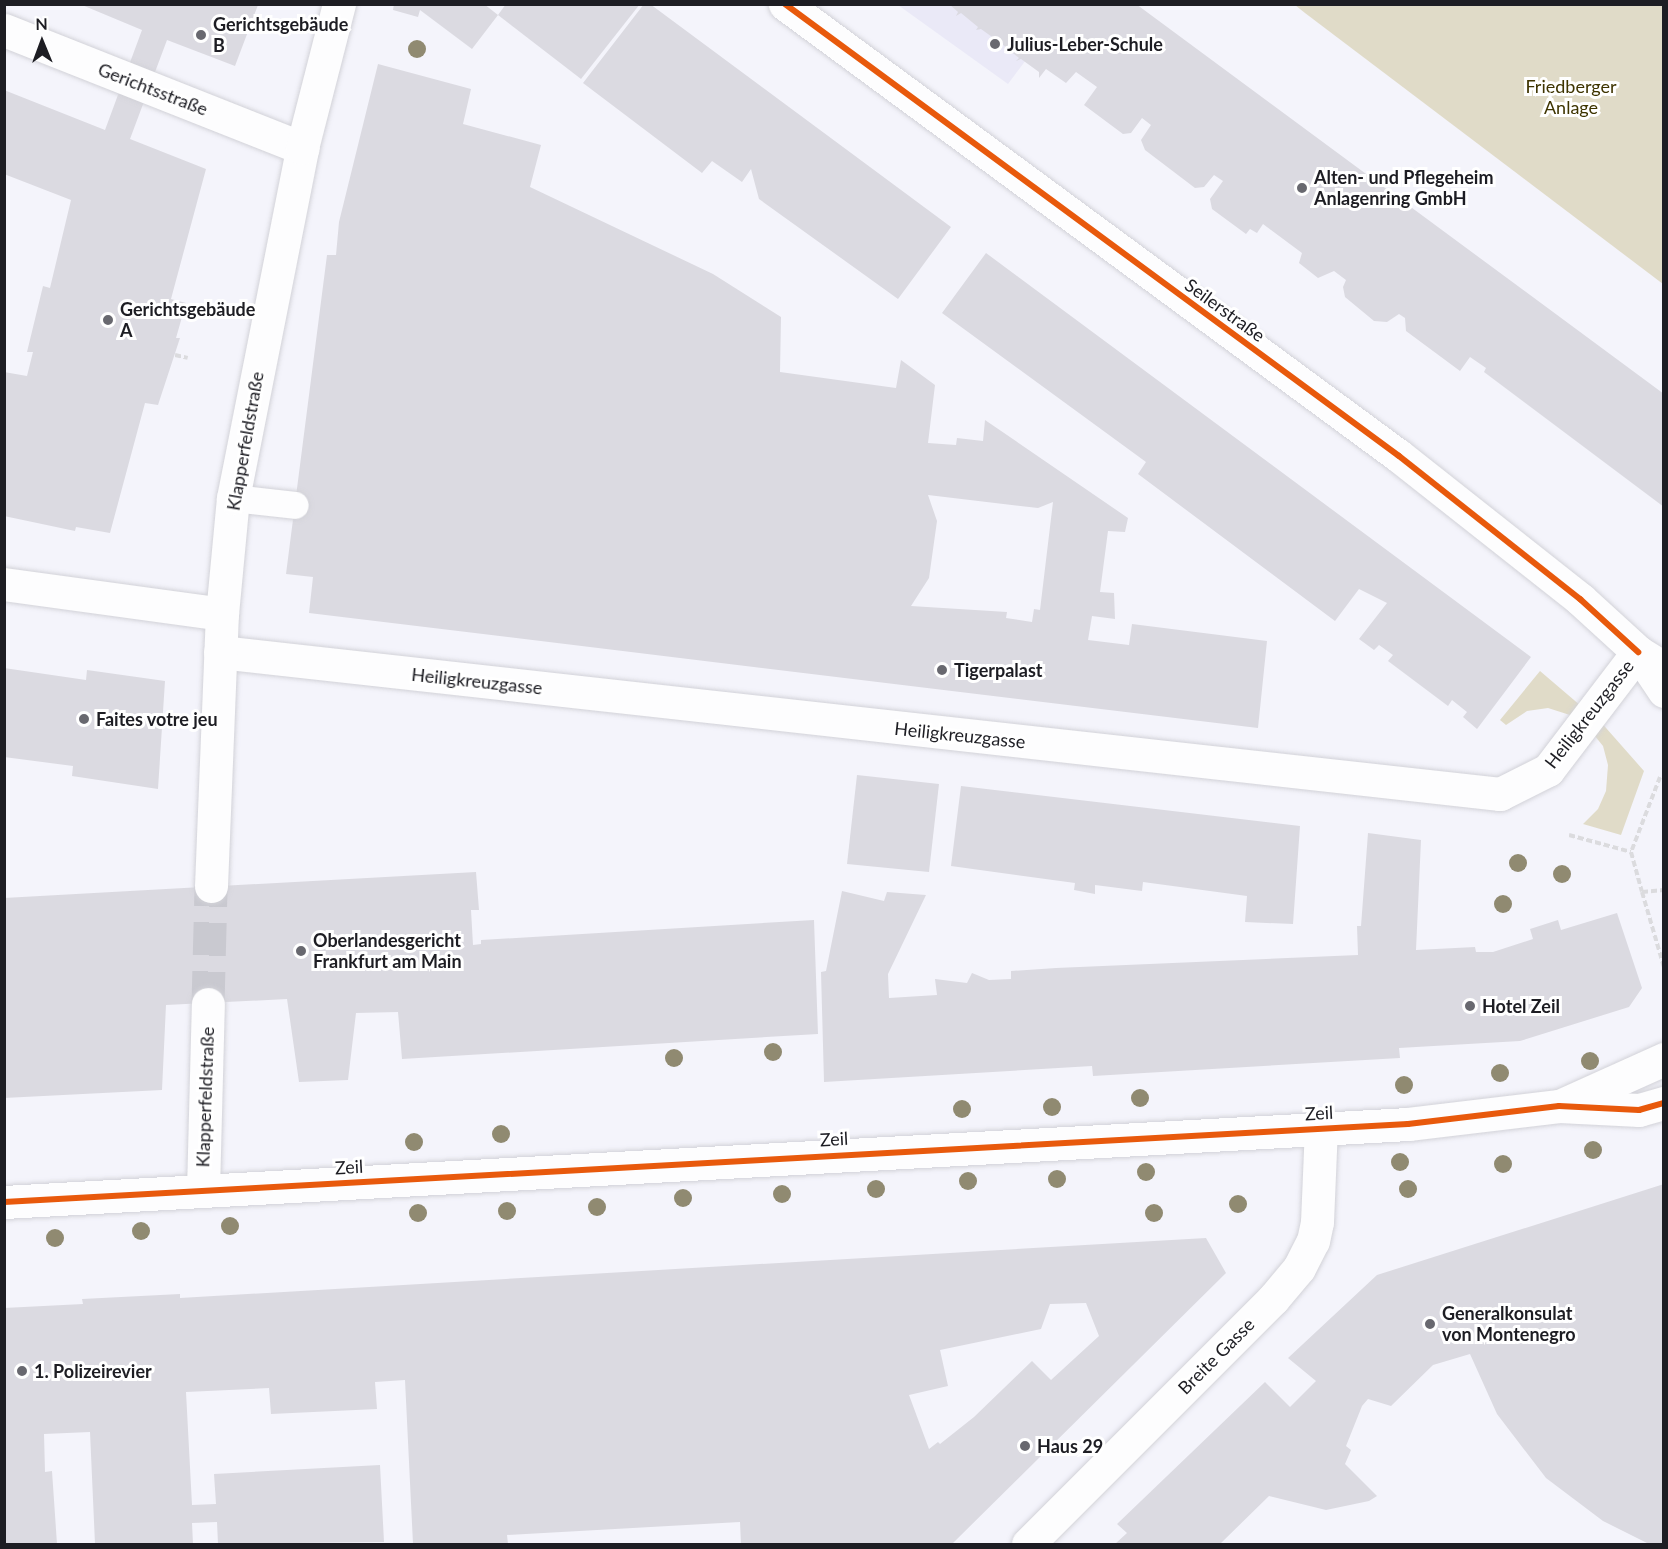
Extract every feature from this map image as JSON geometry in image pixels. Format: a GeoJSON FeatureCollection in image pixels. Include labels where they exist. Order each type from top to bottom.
{"type":"FeatureCollection","features":[{"type":"Feature","properties":{"kind":"street","name":"Klapperfeldstraße"},"geometry":{"type":"LineString","coordinates":[[211,885],[222,614],[233,498],[302,148],[339,4]]}},
{"type":"Feature","properties":{"kind":"street","name":"Seilerstraße"},"geometry":{"type":"LineString","coordinates":[[785,4],[1399,456],[1580,599],[1651,660],[1664,691]]}},
{"type":"Feature","properties":{"kind":"street","name":"Gerichtsstraße"},"geometry":{"type":"LineString","coordinates":[[4,30],[302,148]]}},
{"type":"Feature","properties":{"kind":"street"},"geometry":{"type":"LineString","coordinates":[[4,584],[222,614]]}},
{"type":"Feature","properties":{"kind":"street","name":"Heiligkreuzgasse"},"geometry":{"type":"LineString","coordinates":[[220,652],[1500,794],[1548,770],[1651,660]]}},
{"type":"Feature","properties":{"kind":"street","name":"Klapperfeldstraße"},"geometry":{"type":"LineString","coordinates":[[203,1190],[208,1004]]}},
{"type":"Feature","properties":{"kind":"street","name":"Zeil"},"geometry":{"type":"LineString","coordinates":[[1559,1106],[1664,1059]]}},
{"type":"Feature","properties":{"kind":"street","name":"Zeil"},"geometry":{"type":"LineString","coordinates":[[4,1202],[1419,1123],[1559,1106],[1640,1110],[1664,1103]]}},
{"type":"Feature","properties":{"kind":"street","name":"Breite Gasse"},"geometry":{"type":"LineString","coordinates":[[1028,1545],[1266,1306],[1299,1268],[1313,1241],[1317,1222],[1321,1127]]}},
{"type":"Feature","properties":{"kind":"lane"},"geometry":{"type":"LineString","coordinates":[[233,498],[295,505]]}},
{"type":"Feature","properties":{"kind":"path"},"geometry":{"type":"LineString","coordinates":[[175,355],[188,358]]}},
{"type":"Feature","properties":{"kind":"path"},"geometry":{"type":"LineString","coordinates":[[1660,777],[1631,852],[1664,967]]}},
{"type":"Feature","properties":{"kind":"path"},"geometry":{"type":"LineString","coordinates":[[1569,835],[1631,852]]}},
{"type":"Feature","properties":{"kind":"path"},"geometry":{"type":"LineString","coordinates":[[1642,892],[1664,890]]}},
{"type":"Feature","properties":{"kind":"shaded area","name":"Julius-Leber-Schule"},"geometry":{"type":"Polygon","coordinates":[[[898,5],[1067,5],[1008,84],[898,5]]]}},
{"type":"Feature","properties":{"kind":"green space","name":"Friedberger Anlage"},"geometry":{"type":"Polygon","coordinates":[[[1295,5],[1663,5],[1663,284],[1305,13],[1295,5]]]}},
{"type":"Feature","properties":{"kind":"green space"},"geometry":{"type":"Polygon","coordinates":[[[1540,671],[1581,706],[1573,716],[1548,708],[1527,711],[1506,725],[1500,720],[1540,671]]]}},
{"type":"Feature","properties":{"kind":"green space"},"geometry":{"type":"Polygon","coordinates":[[[1599,720],[1644,771],[1621,835],[1583,824],[1598,809],[1606,791],[1608,765],[1603,746],[1590,730],[1599,720]]]}},
{"type":"Feature","properties":{"kind":"building"},"geometry":{"type":"Polygon","coordinates":[[[394,4],[484,4],[498,15],[472,49],[420,10],[418,17],[393,10],[394,4]]]}},
{"type":"Feature","properties":{"kind":"building"},"geometry":{"type":"Polygon","coordinates":[[[506,4],[640,4],[581,79],[498,15],[506,4]]]}},
{"type":"Feature","properties":{"kind":"building"},"geometry":{"type":"Polygon","coordinates":[[[644,4],[650,4],[951,227],[898,299],[759,199],[751,169],[742,182],[712,161],[702,173],[583,83],[644,4]]]}},
{"type":"Feature","properties":{"kind":"building","name":"Alten- und Pflegeheim Anlagenring GmbH"},"geometry":{"type":"Polygon","coordinates":[[[949,4],[1136,4],[1664,394],[1664,507],[1484,372],[1486,368],[1470,357],[1460,371],[1406,331],[1405,318],[1399,314],[1387,322],[1374,321],[1345,297],[1343,287],[1346,280],[1334,271],[1318,278],[1299,263],[1302,253],[1263,224],[1257,233],[1250,229],[1246,234],[1212,209],[1210,199],[1223,181],[1214,175],[1204,187],[1195,188],[1145,150],[1141,140],[1151,125],[1142,118],[1131,133],[1123,134],[1084,105],[1097,87],[1076,72],[1066,83],[1046,69],[1039,78],[1039,72],[1021,59],[1016,61],[1019,58],[1002,44],[996,46],[999,42],[981,29],[976,30],[978,27],[961,13],[956,16],[958,12],[949,4]]]}},
{"type":"Feature","properties":{"kind":"building","name":"Gerichtsgebäude A"},"geometry":{"type":"Polygon","coordinates":[[[82,5],[258,5],[235,66],[167,40],[130,139],[206,169],[171,299],[186,303],[176,338],[180,338],[158,405],[145,403],[110,533],[76,527],[75,531],[4,516],[4,372],[27,376],[33,352],[27,352],[43,286],[50,288],[71,200],[4,174],[4,90],[105,130],[142,30],[82,5]]]}},
{"type":"Feature","properties":{"kind":"building"},"geometry":{"type":"Polygon","coordinates":[[[378,64],[471,89],[463,124],[541,145],[530,187],[713,274],[781,317],[780,372],[896,388],[901,360],[935,385],[928,443],[956,445],[957,438],[983,441],[985,420],[1128,518],[1125,532],[1108,531],[1100,592],[1114,593],[1115,619],[1092,616],[1088,640],[1129,645],[1132,624],[1267,641],[1258,728],[309,613],[313,577],[286,574],[327,255],[336,255],[339,222],[378,64]],[[928,495],[937,521],[929,578],[911,606],[1007,612],[1006,618],[1032,622],[1034,609],[1040,610],[1053,502],[1038,508],[928,495]]]}},
{"type":"Feature","properties":{"kind":"building"},"geometry":{"type":"Polygon","coordinates":[[[986,253],[1531,657],[1477,729],[1463,717],[1467,712],[1452,700],[1448,706],[1388,661],[1393,655],[1379,645],[1374,650],[1359,639],[1387,603],[1359,589],[1335,621],[1138,474],[1146,462],[942,313],[986,253]]]}},
{"type":"Feature","properties":{"kind":"building","name":"Faites votre jeu"},"geometry":{"type":"Polygon","coordinates":[[[4,668],[86,680],[87,670],[165,681],[158,789],[72,776],[73,766],[4,757],[4,668]]]}},
{"type":"Feature","properties":{"kind":"building"},"geometry":{"type":"Polygon","coordinates":[[[857,775],[939,784],[929,872],[847,864],[857,775]]]}},
{"type":"Feature","properties":{"kind":"building"},"geometry":{"type":"Polygon","coordinates":[[[961,786],[1300,826],[1293,924],[1245,922],[1247,896],[1143,882],[1142,891],[1095,885],[1095,894],[1074,890],[1075,883],[951,866],[961,786]]]}},
{"type":"Feature","properties":{"kind":"building"},"geometry":{"type":"Polygon","coordinates":[[[1368,833],[1421,840],[1416,950],[1475,947],[1476,952],[1493,952],[1533,939],[1530,929],[1558,920],[1561,930],[1617,913],[1642,988],[1629,1007],[1520,1041],[1399,1048],[1400,1058],[1093,1076],[1092,1066],[824,1082],[821,972],[826,971],[842,891],[884,901],[887,892],[926,895],[888,974],[889,998],[937,995],[935,979],[967,983],[972,973],[989,980],[1011,979],[1011,971],[1358,955],[1357,926],[1361,926],[1368,833]]]}},
{"type":"Feature","properties":{"kind":"building"},"geometry":{"type":"Polygon","coordinates":[[[476,872],[479,910],[471,910],[473,945],[481,944],[481,940],[814,920],[818,1034],[402,1059],[398,1012],[356,1013],[348,1080],[299,1082],[287,999],[166,1005],[162,1090],[4,1098],[4,898],[476,872]]]}},
{"type":"Feature","properties":{"kind":"building"},"geometry":{"type":"Polygon","coordinates":[[[1664,1184],[1664,1544],[1649,1544],[1603,1521],[1546,1478],[1497,1414],[1470,1354],[1433,1365],[1391,1406],[1368,1399],[1362,1406],[1346,1446],[1351,1450],[1345,1464],[1377,1496],[1369,1501],[1326,1510],[1269,1496],[1220,1544],[1115,1544],[1127,1533],[1117,1524],[1265,1382],[1290,1407],[1316,1381],[1288,1358],[1377,1275],[1664,1184]]]}},
{"type":"Feature","properties":{"kind":"building"},"geometry":{"type":"Polygon","coordinates":[[[1206,1238],[1226,1273],[952,1544],[741,1544],[740,1522],[507,1535],[508,1544],[413,1544],[405,1380],[375,1382],[377,1409],[271,1414],[269,1388],[186,1392],[192,1505],[216,1504],[214,1474],[380,1465],[384,1542],[218,1544],[217,1522],[192,1523],[193,1544],[95,1544],[90,1432],[44,1434],[45,1472],[52,1471],[57,1544],[4,1544],[4,1308],[83,1304],[82,1299],[180,1294],[180,1298],[1206,1238]],[[1086,1303],[1050,1304],[1041,1329],[940,1350],[948,1386],[909,1395],[929,1449],[938,1442],[940,1444],[974,1417],[1032,1361],[1051,1380],[1099,1336],[1086,1303]]]}},
{"type":"Feature","properties":{"kind":"tunnel"},"geometry":{"type":"LineString","coordinates":[[208,1004],[211,886]]}},
{"type":"Feature","properties":{"kind":"cycle path"},"geometry":{"type":"LineString","coordinates":[[785,4],[1399,456],[1580,599],[1638,652]]}},
{"type":"Feature","properties":{"kind":"cycle path"},"geometry":{"type":"LineString","coordinates":[[4,1202],[1408,1124],[1559,1106],[1639,1110],[1664,1103]]}},
{"type":"Feature","properties":{"kind":"place","name":"Gerichtsgebäude B"},"geometry":{"type":"Point","coordinates":[201,35]}},
{"type":"Feature","properties":{"kind":"place","name":"Julius-Leber-Schule"},"geometry":{"type":"Point","coordinates":[995,44]}},
{"type":"Feature","properties":{"kind":"place","name":"Alten- und Pflegeheim Anlagenring GmbH"},"geometry":{"type":"Point","coordinates":[1302,188]}},
{"type":"Feature","properties":{"kind":"place","name":"Gerichtsgebäude A"},"geometry":{"type":"Point","coordinates":[108,320]}},
{"type":"Feature","properties":{"kind":"place","name":"Tigerpalast"},"geometry":{"type":"Point","coordinates":[942,670]}},
{"type":"Feature","properties":{"kind":"place","name":"Faites votre jeu"},"geometry":{"type":"Point","coordinates":[84,719]}},
{"type":"Feature","properties":{"kind":"place","name":"Oberlandesgericht Frankfurt am Main"},"geometry":{"type":"Point","coordinates":[301,951]}},
{"type":"Feature","properties":{"kind":"place","name":"Hotel Zeil"},"geometry":{"type":"Point","coordinates":[1470,1006]}},
{"type":"Feature","properties":{"kind":"place","name":"Generalkonsulat von Montenegro"},"geometry":{"type":"Point","coordinates":[1430,1324]}},
{"type":"Feature","properties":{"kind":"place","name":"1. Polizeirevier"},"geometry":{"type":"Point","coordinates":[22,1371]}},
{"type":"Feature","properties":{"kind":"place","name":"Haus 29"},"geometry":{"type":"Point","coordinates":[1025,1446]}}]}
